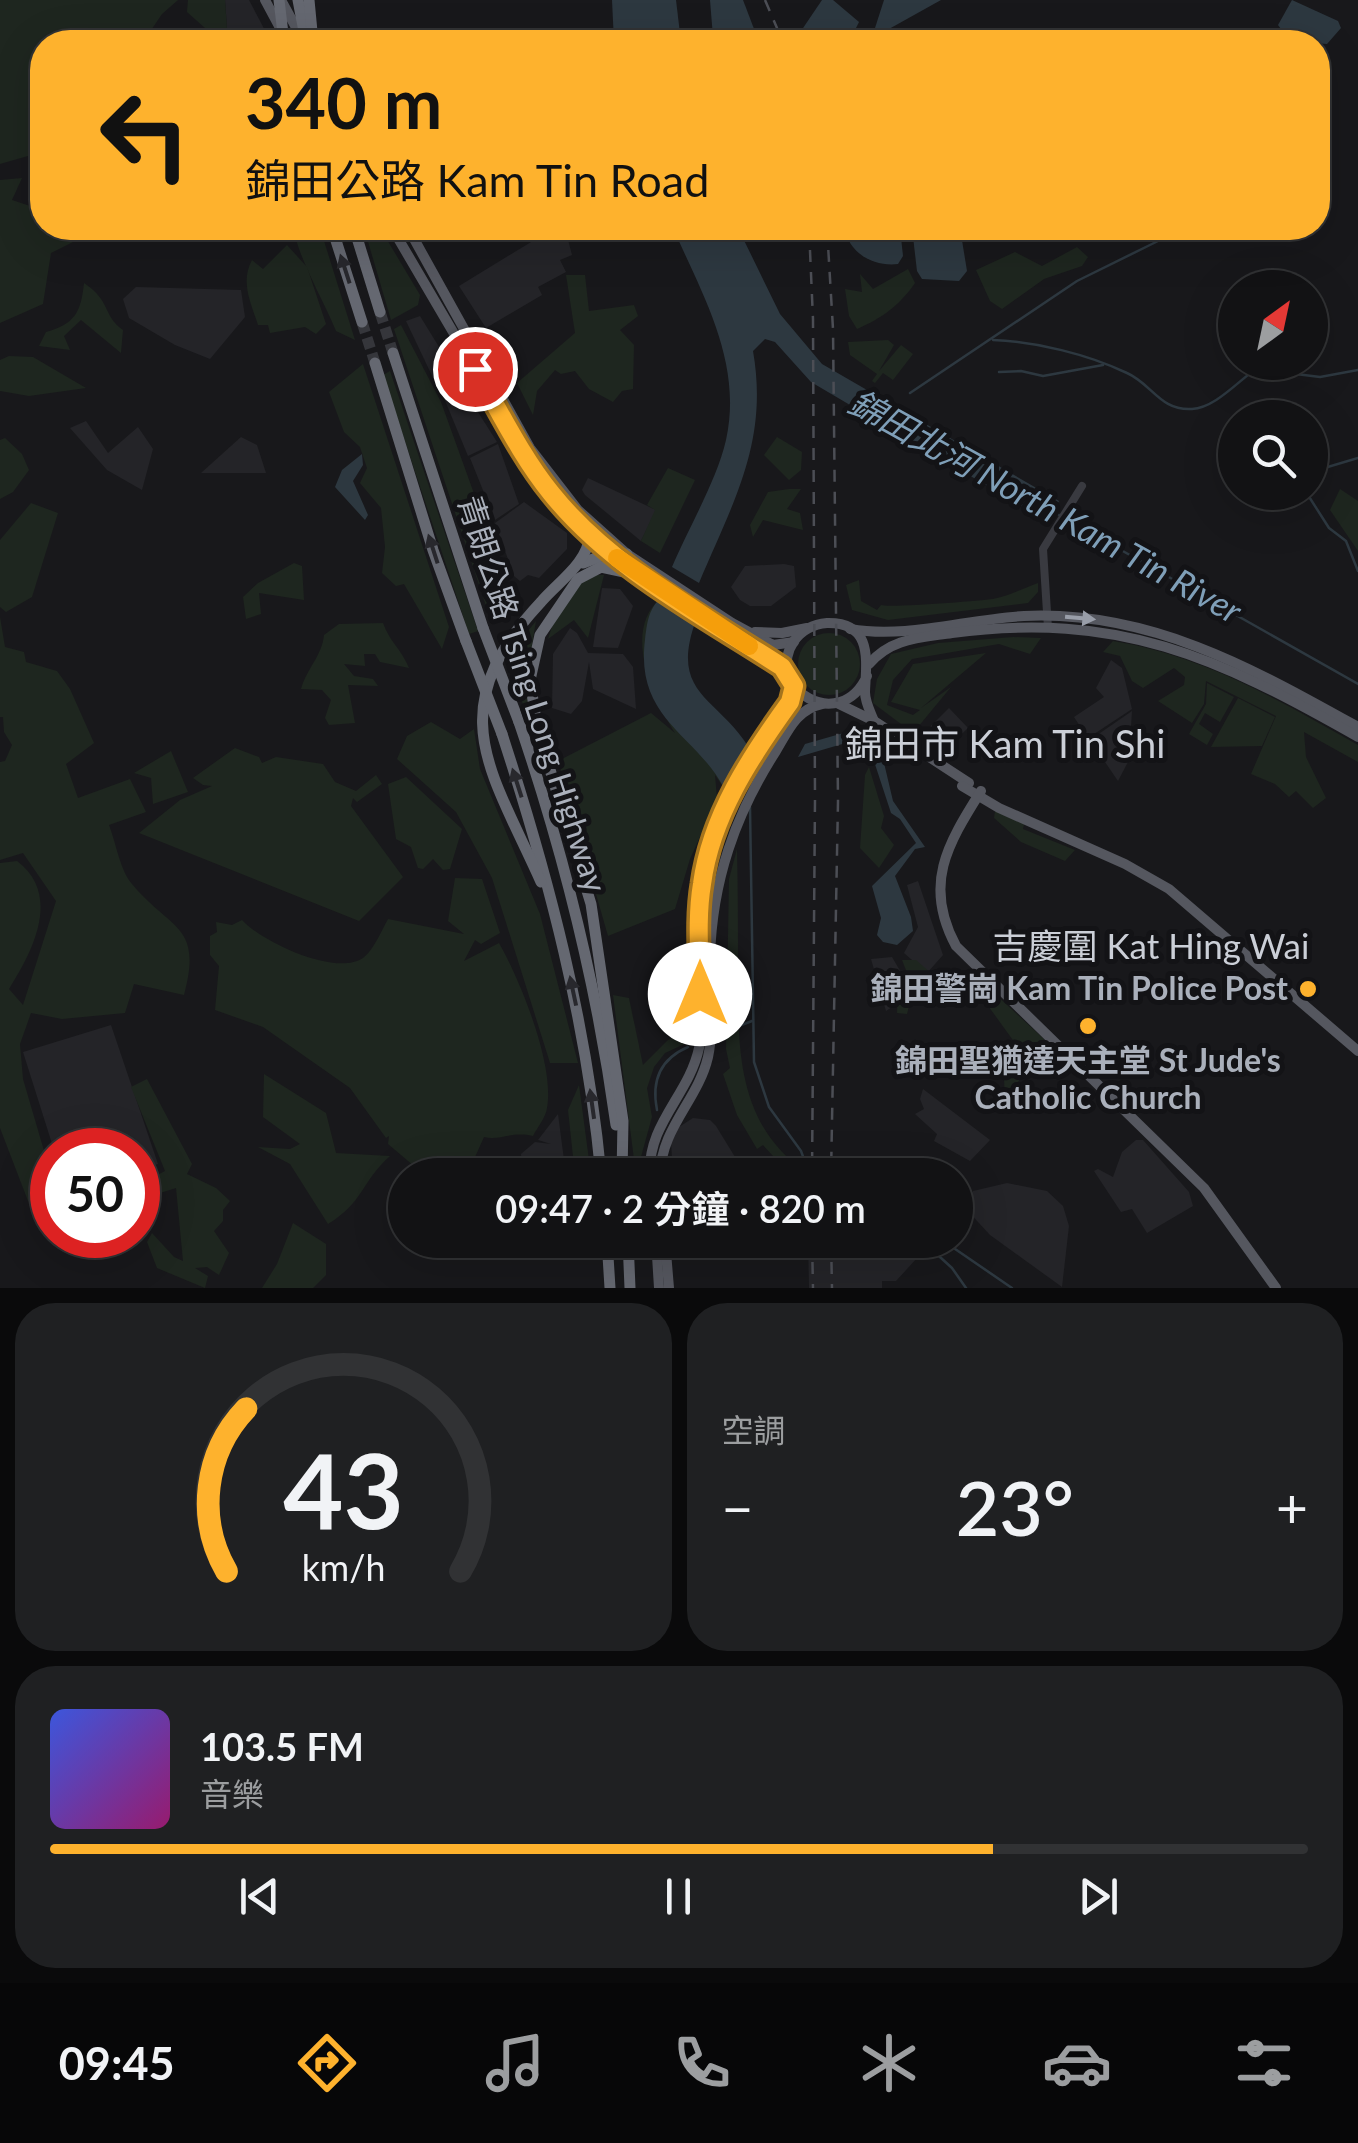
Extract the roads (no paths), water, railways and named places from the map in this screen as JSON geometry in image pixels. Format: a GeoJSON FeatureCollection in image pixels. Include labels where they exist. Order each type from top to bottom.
{"type":"FeatureCollection","features":[{"type":"Feature","properties":{"kind":"highway"},"geometry":{"type":"LineString","coordinates":[[280,0],[284,30]]}},
{"type":"Feature","properties":{"kind":"highway"},"geometry":{"type":"LineString","coordinates":[[298,0],[303,30]]}},
{"type":"Feature","properties":{"kind":"highway"},"geometry":{"type":"LineString","coordinates":[[309,0],[312,30]]}},
{"type":"Feature","properties":{"kind":"highway"},"geometry":{"type":"LineString","coordinates":[[336,240],[362,322]]}},
{"type":"Feature","properties":{"kind":"highway"},"geometry":{"type":"LineString","coordinates":[[358,240],[380,312]]}},
{"type":"Feature","properties":{"kind":"highway","name":"青朗公路 Tsing Long Highway"},"geometry":{"type":"LineString","coordinates":[[392,353],[550,816],[584,945],[606,1058],[620,1158]]}},
{"type":"Feature","properties":{"kind":"highway","name":"青朗公路 Tsing Long Highway"},"geometry":{"type":"LineString","coordinates":[[375,363],[433,550],[502,734],[559,927],[581,1033],[599,1158]]}},
{"type":"Feature","properties":{"kind":"highway"},"geometry":{"type":"LineString","coordinates":[[559,927],[488,766],[481,712],[489,678],[515,632],[587,553],[590,535]]}},
{"type":"Feature","properties":{"kind":"highway"},"geometry":{"type":"LineString","coordinates":[[574,568],[612,554],[627,554]]}},
{"type":"Feature","properties":{"kind":"highway"},"geometry":{"type":"LineString","coordinates":[[623,1158],[624,1121],[592,904],[537,726],[530,680],[545,625],[578,579],[601,567],[643,576]]}},
{"type":"Feature","properties":{"kind":"highway"},"geometry":{"type":"LineString","coordinates":[[608,1258],[610,1288]]}},
{"type":"Feature","properties":{"kind":"highway"},"geometry":{"type":"LineString","coordinates":[[629,1258],[630,1288]]}},
{"type":"Feature","properties":{"kind":"main road"},"geometry":{"type":"LineString","coordinates":[[265,0],[280,30]]}},
{"type":"Feature","properties":{"kind":"main road"},"geometry":{"type":"LineString","coordinates":[[280,0],[298,30]]}},
{"type":"Feature","properties":{"kind":"main road"},"geometry":{"type":"LineString","coordinates":[[399,240],[542,482],[590,535],[666,591],[773,645],[794,642]]}},
{"type":"Feature","properties":{"kind":"main road"},"geometry":{"type":"LineString","coordinates":[[415,240],[546,472],[578,510],[627,554],[788,673]]}},
{"type":"Feature","properties":{"kind":"main road"},"geometry":{"type":"LineString","coordinates":[[436,278],[436,301]]}},
{"type":"Feature","properties":{"kind":"main road"},"geometry":{"type":"LineString","coordinates":[[732,623],[762,634],[825,623],[883,634],[971,620],[1049,615],[1108,620],[1197,644],[1358,727]]}},
{"type":"Feature","properties":{"kind":"main road"},"geometry":{"type":"LineString","coordinates":[[808,628],[794,642],[788,673],[806,698],[822,704]]}},
{"type":"Feature","properties":{"kind":"main road"},"geometry":{"type":"LineString","coordinates":[[663,1158],[668,1134],[702,1075],[709,1052],[711,928],[724,861],[742,811],[800,713],[856,694],[868,670],[890,644],[979,630],[1048,628],[1142,640],[1197,654],[1242,674],[1358,737]]}},
{"type":"Feature","properties":{"kind":"main road"},"geometry":{"type":"LineString","coordinates":[[850,630],[864,646],[868,670],[864,694],[874,721]]}},
{"type":"Feature","properties":{"kind":"main road"},"geometry":{"type":"LineString","coordinates":[[653,1158],[658,1128],[686,1082],[698,1052],[700,897],[706,858],[722,813],[760,745],[790,702],[794,686]]}},
{"type":"Feature","properties":{"kind":"main road"},"geometry":{"type":"LineString","coordinates":[[838,703],[874,721],[1005,809],[1125,864],[1168,890],[1358,1052]]}},
{"type":"Feature","properties":{"kind":"main road"},"geometry":{"type":"LineString","coordinates":[[961,783],[964,821]]}},
{"type":"Feature","properties":{"kind":"main road"},"geometry":{"type":"LineString","coordinates":[[982,795],[941,868],[938,886],[945,925],[956,946],[1204,1188],[1276,1288]]}},
{"type":"Feature","properties":{"kind":"main road"},"geometry":{"type":"LineString","coordinates":[[657,1258],[659,1288]]}},
{"type":"Feature","properties":{"kind":"main road"},"geometry":{"type":"LineString","coordinates":[[666,1258],[668,1288]]}},
{"type":"Feature","properties":{"kind":"street"},"geometry":{"type":"LineString","coordinates":[[1048,628],[1042,554],[1082,486]]}},
{"type":"Feature","properties":{"kind":"water"},"geometry":{"type":"Polygon","coordinates":[[[612,0],[676,0],[680,30],[613,30],[612,0]]]}},
{"type":"Feature","properties":{"kind":"water"},"geometry":{"type":"Polygon","coordinates":[[[710,0],[743,0],[754,30],[712,30],[710,0]]]}},
{"type":"Feature","properties":{"kind":"water"},"geometry":{"type":"Polygon","coordinates":[[[822,0],[833,0],[859,22],[855,30],[802,30],[822,0]]]}},
{"type":"Feature","properties":{"kind":"water"},"geometry":{"type":"Polygon","coordinates":[[[884,0],[941,0],[887,30],[875,28],[884,0]]]}},
{"type":"Feature","properties":{"kind":"water"},"geometry":{"type":"Polygon","coordinates":[[[1292,0],[1338,21],[1341,28],[1330,41],[1330,30],[1282,30],[1278,25],[1292,0]]]}},
{"type":"Feature","properties":{"kind":"water"},"geometry":{"type":"Polygon","coordinates":[[[678,240],[744,240],[780,314],[822,364],[1059,501],[1047,521],[811,382],[775,342],[765,339],[753,351],[756,414],[745,471],[699,583],[672,567],[716,471],[730,412],[725,357],[678,240]]]}},
{"type":"Feature","properties":{"kind":"water"},"geometry":{"type":"Polygon","coordinates":[[[848,240],[901,240],[903,256],[898,264],[880,263],[871,261],[848,240]]]}},
{"type":"Feature","properties":{"kind":"water"},"geometry":{"type":"Polygon","coordinates":[[[913,240],[962,240],[967,271],[959,281],[922,279],[917,271],[913,240]]]}},
{"type":"Feature","properties":{"kind":"water"},"geometry":{"type":"Polygon","coordinates":[[[362,454],[363,465],[353,481],[368,515],[365,520],[335,487],[342,470],[362,454]]]}},
{"type":"Feature","properties":{"kind":"water"},"geometry":{"type":"Polygon","coordinates":[[[661,598],[696,620],[689,645],[692,679],[748,746],[724,788],[670,723],[649,689],[644,667],[646,634],[651,612],[661,598]]]}},
{"type":"Feature","properties":{"kind":"water"},"geometry":{"type":"Polygon","coordinates":[[[861,728],[880,746],[893,801],[925,847],[915,849],[895,876],[913,931],[897,945],[883,942],[877,935],[881,918],[872,886],[916,843],[900,819],[891,813],[870,749],[856,740],[798,757],[805,744],[861,728]]]}},
{"type":"Feature","properties":{"kind":"waterway"},"geometry":{"type":"LineString","coordinates":[[910,393],[1077,281],[1159,240]]}},
{"type":"Feature","properties":{"kind":"waterway"},"geometry":{"type":"LineString","coordinates":[[993,340],[1044,346],[1095,360],[1136,378],[1172,406],[1192,409],[1209,404],[1256,369],[1320,377],[1358,370]]}},
{"type":"Feature","properties":{"kind":"waterway"},"geometry":{"type":"LineString","coordinates":[[999,372],[1043,376],[1103,365]]}},
{"type":"Feature","properties":{"kind":"waterway"},"geometry":{"type":"LineString","coordinates":[[1328,467],[1358,458]]}},
{"type":"Feature","properties":{"kind":"waterway"},"geometry":{"type":"LineString","coordinates":[[1318,510],[1329,528],[1346,541],[1358,571]]}},
{"type":"Feature","properties":{"kind":"waterway","name":"錦田北河 North Kam Tin River"},"geometry":{"type":"LineString","coordinates":[[1052,511],[1358,684]]}},
{"type":"Feature","properties":{"kind":"waterway"},"geometry":{"type":"LineString","coordinates":[[750,807],[754,1062],[769,1107],[804,1158]]}},
{"type":"Feature","properties":{"kind":"waterway"},"geometry":{"type":"LineString","coordinates":[[731,1029],[752,1021]]}},
{"type":"Feature","properties":{"kind":"waterway"},"geometry":{"type":"LineString","coordinates":[[657,1110],[655,1089],[660,1072],[670,1058],[688,1047]]}},
{"type":"Feature","properties":{"kind":"waterway"},"geometry":{"type":"LineString","coordinates":[[941,1258],[966,1288]]}},
{"type":"Feature","properties":{"kind":"waterway"},"geometry":{"type":"LineString","coordinates":[[968,1258],[1012,1288]]}},
{"type":"Feature","properties":{"kind":"tunnel"},"geometry":{"type":"LineString","coordinates":[[380,312],[393,353]]}},
{"type":"Feature","properties":{"kind":"tunnel"},"geometry":{"type":"LineString","coordinates":[[362,322],[375,363]]}},
{"type":"Feature","properties":{"kind":"railway"},"geometry":{"type":"LineString","coordinates":[[765,0],[778,30]]}},
{"type":"Feature","properties":{"kind":"railway"},"geometry":{"type":"LineString","coordinates":[[810,240],[815,799],[812,1158]]}},
{"type":"Feature","properties":{"kind":"railway"},"geometry":{"type":"LineString","coordinates":[[828,240],[833,329],[838,801],[831,1158]]}},
{"type":"Feature","properties":{"kind":"railway"},"geometry":{"type":"LineString","coordinates":[[812,1258],[813,1288]]}},
{"type":"Feature","properties":{"kind":"railway"},"geometry":{"type":"LineString","coordinates":[[831,1258],[832,1288]]}},
{"type":"Feature","properties":{"kind":"place","name":"錦田警崗 Kam Tin Police Post"},"geometry":{"type":"Point","coordinates":[1308,989]}},
{"type":"Feature","properties":{"kind":"place","name":"錦田聖猶達天主堂 St Jude's Catholic Church"},"geometry":{"type":"Point","coordinates":[1088,1026]}},
{"type":"Feature","properties":{"kind":"district","name":"錦田市 Kam Tin Shi"},"geometry":{"type":"Point","coordinates":[1005,745]}},
{"type":"Feature","properties":{"kind":"district","name":"吉慶圍 Kat Hing Wai"},"geometry":{"type":"Point","coordinates":[1151,947]}}]}
